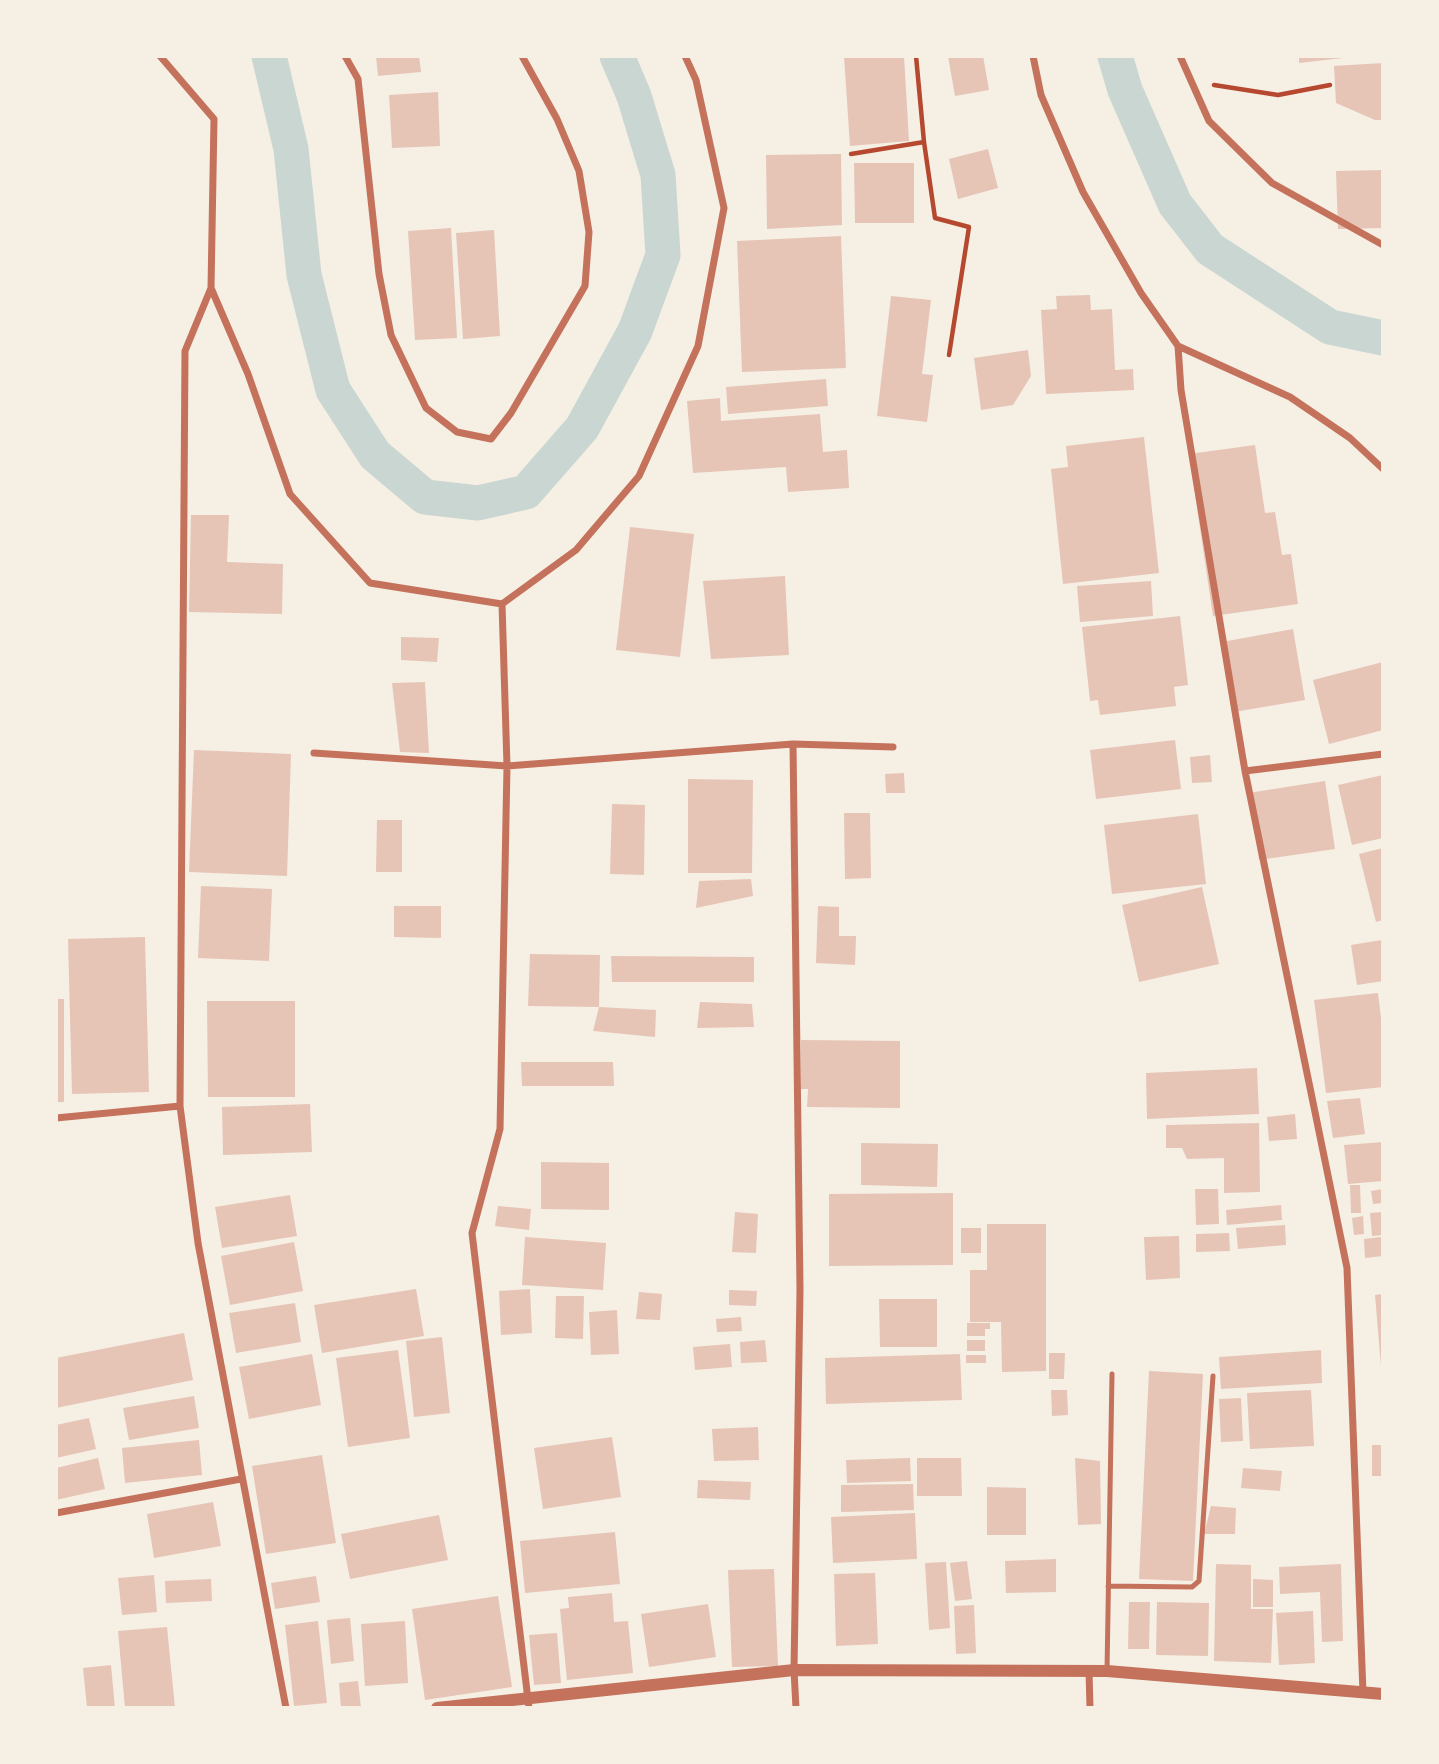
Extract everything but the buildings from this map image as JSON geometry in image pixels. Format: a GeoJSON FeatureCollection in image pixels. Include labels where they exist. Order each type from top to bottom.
{"type":"FeatureCollection","features":[{"type":"Feature","properties":{"kind":"street"},"geometry":{"type":"LineString","coordinates":[[160,56],[214,120],[211,288],[185,351],[180,1106],[198,1243],[286,1708]]}},
{"type":"Feature","properties":{"kind":"street"},"geometry":{"type":"LineString","coordinates":[[345,56],[358,79],[379,274],[391,335],[426,408],[457,432],[491,439],[511,413],[585,286],[589,232],[579,171],[557,120],[522,56]]}},
{"type":"Feature","properties":{"kind":"street"},"geometry":{"type":"LineString","coordinates":[[211,288],[248,374],[290,494],[370,583],[502,604],[576,550],[639,477],[698,346],[724,208],[696,80],[685,56]]}},
{"type":"Feature","properties":{"kind":"street"},"geometry":{"type":"LineString","coordinates":[[1033,56],[1041,95],[1083,192],[1141,293],[1178,346],[1290,397],[1350,438],[1383,469]]}},
{"type":"Feature","properties":{"kind":"street"},"geometry":{"type":"LineString","coordinates":[[1180,56],[1209,121],[1272,183],[1383,244]]}},
{"type":"Feature","properties":{"kind":"street"},"geometry":{"type":"LineString","coordinates":[[1178,346],[1181,390],[1245,771],[1347,1269],[1363,1693]]}},
{"type":"Feature","properties":{"kind":"street"},"geometry":{"type":"LineString","coordinates":[[502,604],[507,766],[500,1129],[472,1233],[528,1704]]}},
{"type":"Feature","properties":{"kind":"street"},"geometry":{"type":"LineString","coordinates":[[793,744],[800,1290],[794,1670],[796,1708]]}},
{"type":"Feature","properties":{"kind":"street"},"geometry":{"type":"LineString","coordinates":[[314,753],[507,766],[793,744],[893,747]]}},
{"type":"Feature","properties":{"kind":"street"},"geometry":{"type":"LineString","coordinates":[[1245,771],[1383,754]]}},
{"type":"Feature","properties":{"kind":"street"},"geometry":{"type":"LineString","coordinates":[[56,1118],[180,1106]]}},
{"type":"Feature","properties":{"kind":"street"},"geometry":{"type":"LineString","coordinates":[[56,1513],[241,1479]]}},
{"type":"Feature","properties":{"kind":"street"},"geometry":{"type":"LineString","coordinates":[[437,1708],[528,1704],[794,1670],[1107,1671],[1383,1694]]}},
{"type":"Feature","properties":{"kind":"street"},"geometry":{"type":"LineString","coordinates":[[1090,1671],[1090,1708]]}},
{"type":"Feature","properties":{"kind":"lane"},"geometry":{"type":"LineString","coordinates":[[1107,1671],[1112,1374]]}},
{"type":"Feature","properties":{"kind":"lane"},"geometry":{"type":"LineString","coordinates":[[1108,1586],[1192,1587],[1199,1581],[1213,1376]]}},
{"type":"Feature","properties":{"kind":"path"},"geometry":{"type":"LineString","coordinates":[[916,56],[935,218],[969,227],[949,355]]}},
{"type":"Feature","properties":{"kind":"path"},"geometry":{"type":"LineString","coordinates":[[1196,93],[1213,85],[1278,95],[1330,85]]}},
{"type":"Feature","properties":{"kind":"path"},"geometry":{"type":"LineString","coordinates":[[851,154],[924,142]]}},
{"type":"Feature","properties":{"kind":"waterway"},"geometry":{"type":"LineString","coordinates":[[269,56],[291,149],[304,275],[333,390],[375,455],[425,497],[478,503],[526,492],[582,428],[635,331],[663,255],[658,175],[634,96],[617,56]]}},
{"type":"Feature","properties":{"kind":"waterway"},"geometry":{"type":"LineString","coordinates":[[1115,56],[1125,90],[1175,204],[1210,249],[1330,327],[1383,338]]}}]}
